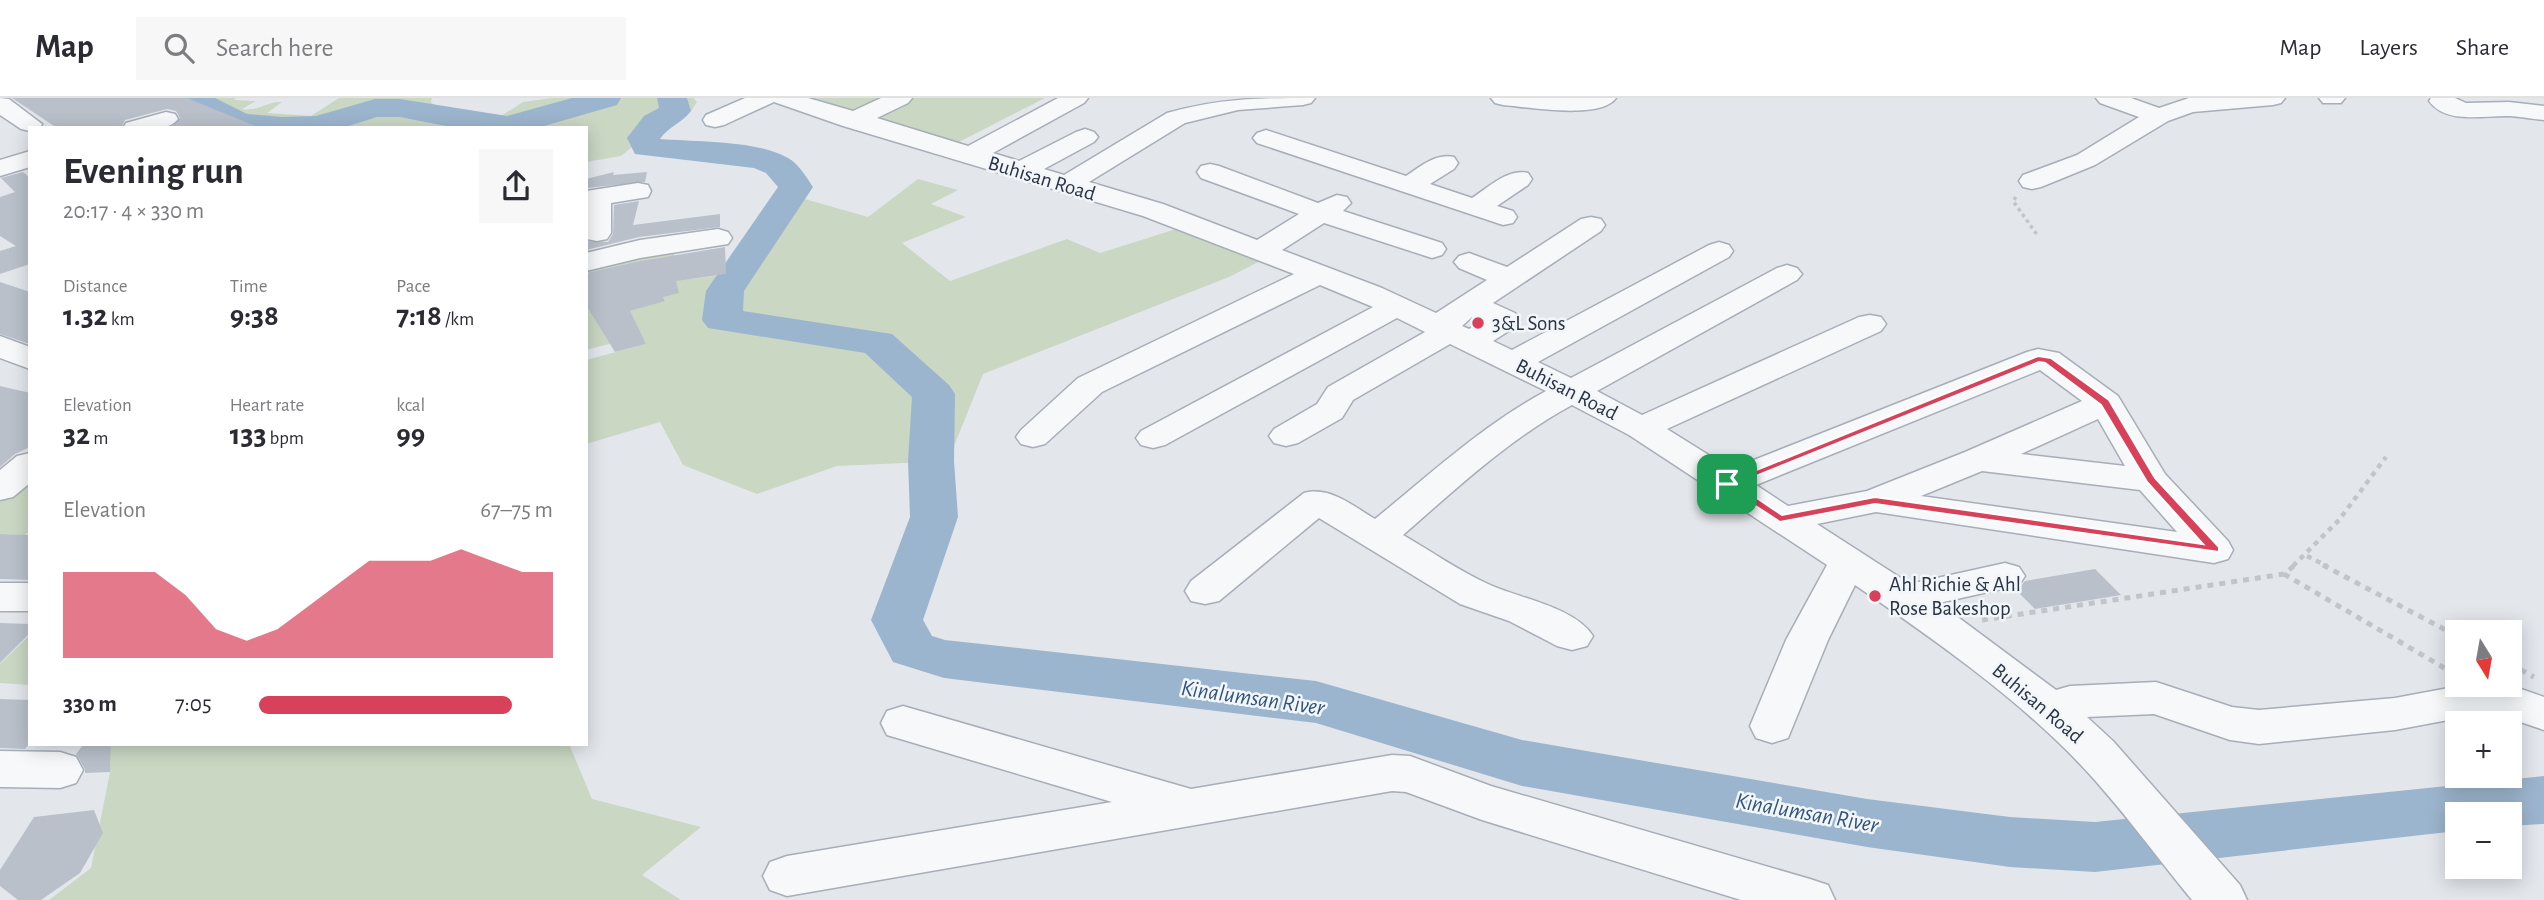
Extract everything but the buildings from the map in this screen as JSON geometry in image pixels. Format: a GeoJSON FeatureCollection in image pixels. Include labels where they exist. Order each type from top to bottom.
{"type":"FeatureCollection","features":[{"type":"Feature","properties":{"kind":"street"},"geometry":{"type":"LineString","coordinates":[[715,120],[765,98]]}},
{"type":"Feature","properties":{"kind":"street","name":"Buhisan Road"},"geometry":{"type":"LineString","coordinates":[[783,98],[1066,186],[1271,244],[1318,274],[1454,332],[1641,428],[1848,561],[1943,626],[2051,710],[2097,753],[2212,888]]}},
{"type":"Feature","properties":{"kind":"street"},"geometry":{"type":"LineString","coordinates":[[852,121],[901,98]]}},
{"type":"Feature","properties":{"kind":"street"},"geometry":{"type":"LineString","coordinates":[[969,156],[1076,98]]}},
{"type":"Feature","properties":{"kind":"street"},"geometry":{"type":"LineString","coordinates":[[1066,186],[1176,118],[1204,108],[1245,100],[1303,98]]}},
{"type":"Feature","properties":{"kind":"street"},"geometry":{"type":"LineString","coordinates":[[1503,98],[1566,104],[1583,104],[1604,98]]}},
{"type":"Feature","properties":{"kind":"street"},"geometry":{"type":"LineString","coordinates":[[2108,98],[2159,116]]}},
{"type":"Feature","properties":{"kind":"street"},"geometry":{"type":"LineString","coordinates":[[2032,181],[2086,160],[2159,116],[2190,105],[2273,98]]}},
{"type":"Feature","properties":{"kind":"street"},"geometry":{"type":"LineString","coordinates":[[2443,98],[2441,101],[2447,105],[2464,110],[2507,109],[2544,113]]}},
{"type":"Feature","properties":{"kind":"street"},"geometry":{"type":"LineString","coordinates":[[2494,98],[2527,98]]}},
{"type":"Feature","properties":{"kind":"street"},"geometry":{"type":"LineString","coordinates":[[0,104],[30,124]]}},
{"type":"Feature","properties":{"kind":"street"},"geometry":{"type":"LineString","coordinates":[[142,126],[166,119]]}},
{"type":"Feature","properties":{"kind":"street"},"geometry":{"type":"LineString","coordinates":[[1019,171],[1085,137]]}},
{"type":"Feature","properties":{"kind":"street"},"geometry":{"type":"LineString","coordinates":[[1266,138],[1503,217]]}},
{"type":"Feature","properties":{"kind":"street"},"geometry":{"type":"LineString","coordinates":[[1343,164],[1370,148]]}},
{"type":"Feature","properties":{"kind":"street"},"geometry":{"type":"LineString","coordinates":[[0,168],[28,160]]}},
{"type":"Feature","properties":{"kind":"street"},"geometry":{"type":"LineString","coordinates":[[1408,186],[1445,163]]}},
{"type":"Feature","properties":{"kind":"street"},"geometry":{"type":"LineString","coordinates":[[1210,172],[1321,213],[1432,249]]}},
{"type":"Feature","properties":{"kind":"street"},"geometry":{"type":"LineString","coordinates":[[1210,205],[1271,244],[1379,177]]}},
{"type":"Feature","properties":{"kind":"street"},"geometry":{"type":"LineString","coordinates":[[1475,208],[1519,179]]}},
{"type":"Feature","properties":{"kind":"street"},"geometry":{"type":"LineString","coordinates":[[0,193],[28,185]]}},
{"type":"Feature","properties":{"kind":"street"},"geometry":{"type":"LineString","coordinates":[[597,233],[592,198],[638,191]]}},
{"type":"Feature","properties":{"kind":"street"},"geometry":{"type":"LineString","coordinates":[[1471,304],[1591,225]]}},
{"type":"Feature","properties":{"kind":"street"},"geometry":{"type":"LineString","coordinates":[[588,262],[640,249],[718,238]]}},
{"type":"Feature","properties":{"kind":"street"},"geometry":{"type":"LineString","coordinates":[[1514,362],[1719,251]]}},
{"type":"Feature","properties":{"kind":"street"},"geometry":{"type":"LineString","coordinates":[[1469,262],[1509,279]]}},
{"type":"Feature","properties":{"kind":"street"},"geometry":{"type":"LineString","coordinates":[[1033,437],[1090,385],[1318,274]]}},
{"type":"Feature","properties":{"kind":"street"},"geometry":{"type":"LineString","coordinates":[[1379,536],[1485,446],[1527,416],[1570,390],[1787,274]]}},
{"type":"Feature","properties":{"kind":"street"},"geometry":{"type":"LineString","coordinates":[[1286,436],[1330,411],[1340,394],[1454,332],[1504,320],[1471,304]]}},
{"type":"Feature","properties":{"kind":"street"},"geometry":{"type":"LineString","coordinates":[[1153,438],[1397,306]]}},
{"type":"Feature","properties":{"kind":"street"},"geometry":{"type":"LineString","coordinates":[[1641,428],[1870,324]]}},
{"type":"Feature","properties":{"kind":"street"},"geometry":{"type":"LineString","coordinates":[[0,346],[28,358]]}},
{"type":"Feature","properties":{"kind":"street"},"geometry":{"type":"LineString","coordinates":[[1727,484],[2030,360],[2048,360],[2106,403],[2151,480],[2214,550],[1875,501]]}},
{"type":"Feature","properties":{"kind":"street"},"geometry":{"type":"LineString","coordinates":[[1780,519],[1875,501],[1978,460],[2106,403]]}},
{"type":"Feature","properties":{"kind":"street"},"geometry":{"type":"LineString","coordinates":[[1978,460],[2151,480]]}},
{"type":"Feature","properties":{"kind":"street"},"geometry":{"type":"LineString","coordinates":[[1205,591],[1317,501],[1474,594],[1523,611],[1572,636]]}},
{"type":"Feature","properties":{"kind":"street"},"geometry":{"type":"LineString","coordinates":[[1772,726],[1807,640],[1848,561]]}},
{"type":"Feature","properties":{"kind":"street"},"geometry":{"type":"LineString","coordinates":[[1906,601],[1932,592],[2005,576]]}},
{"type":"Feature","properties":{"kind":"street"},"geometry":{"type":"LineString","coordinates":[[0,597],[28,597]]}},
{"type":"Feature","properties":{"kind":"street"},"geometry":{"type":"LineString","coordinates":[[2051,710],[2070,702],[2156,698],[2230,723],[2259,727],[2395,713],[2493,696],[2544,714]]}},
{"type":"Feature","properties":{"kind":"street"},"geometry":{"type":"LineString","coordinates":[[904,723],[1190,806]]}},
{"type":"Feature","properties":{"kind":"street"},"geometry":{"type":"LineString","coordinates":[[0,769],[60,770]]}},
{"type":"Feature","properties":{"kind":"street"},"geometry":{"type":"LineString","coordinates":[[787,876],[1376,774],[1410,774],[1482,802],[1807,900]]}},
{"type":"Feature","properties":{"kind":"path"},"geometry":{"type":"LineString","coordinates":[[2032,181],[2012,201],[2038,236]]}},
{"type":"Feature","properties":{"kind":"path"},"geometry":{"type":"LineString","coordinates":[[1943,626],[2284,574],[2307,556],[2340,522],[2386,457]]}},
{"type":"Feature","properties":{"kind":"path"},"geometry":{"type":"LineString","coordinates":[[2307,556],[2445,630]]}},
{"type":"Feature","properties":{"kind":"path"},"geometry":{"type":"LineString","coordinates":[[2284,574],[2445,668]]}},
{"type":"Feature","properties":{"kind":"path"},"geometry":{"type":"LineString","coordinates":[[2522,671],[2544,683]]}},
{"type":"Feature","properties":{"kind":"green space"},"geometry":{"type":"Polygon","coordinates":[[[187,98],[236,98],[234,100],[256,101],[242,109],[248,110],[282,102],[267,113],[311,116],[339,98],[432,98],[431,102],[440,111],[471,119],[495,120],[523,102],[552,98],[693,98],[697,102],[691,111],[643,138],[621,156],[588,162],[588,126],[257,126],[240,123],[187,98]]]}},
{"type":"Feature","properties":{"kind":"green space"},"geometry":{"type":"Polygon","coordinates":[[[795,98],[1045,98],[955,144],[795,98]]]}},
{"type":"Feature","properties":{"kind":"green space"},"geometry":{"type":"Polygon","coordinates":[[[918,179],[958,190],[931,204],[966,217],[902,243],[950,281],[1067,239],[1100,253],[1192,224],[1270,256],[1229,277],[983,374],[948,461],[837,466],[757,494],[683,465],[660,422],[588,443],[588,359],[646,344],[640,336],[588,349],[588,307],[627,312],[665,300],[657,289],[590,278],[588,253],[651,241],[675,248],[674,261],[692,270],[692,279],[722,275],[728,268],[734,268],[735,277],[791,195],[868,217],[918,179]]]}},
{"type":"Feature","properties":{"kind":"green space"},"geometry":{"type":"Polygon","coordinates":[[[28,483],[28,532],[25,535],[0,534],[0,502],[14,489],[28,483]]]}},
{"type":"Feature","properties":{"kind":"green space"},"geometry":{"type":"Polygon","coordinates":[[[28,637],[28,685],[0,683],[0,664],[28,637]]]}},
{"type":"Feature","properties":{"kind":"green space"},"geometry":{"type":"Polygon","coordinates":[[[111,746],[570,746],[592,799],[701,827],[642,875],[681,900],[49,900],[91,868],[110,772],[111,746]]]}},
{"type":"Feature","properties":{"kind":"waterway","name":"Kinalumsan River"},"geometry":{"type":"LineString","coordinates":[[191,98],[240,123],[272,126]]}},
{"type":"Feature","properties":{"kind":"waterway","name":"Kinalumsan River"},"geometry":{"type":"LineString","coordinates":[[508,126],[606,98]]}},
{"type":"Feature","properties":{"kind":"waterway","name":"Kinalumsan River"},"geometry":{"type":"LineString","coordinates":[[672,98],[675,111],[655,123],[643,138],[647,147],[754,158],[769,162],[781,168],[796,187],[725,291],[722,320],[878,343],[934,394],[931,461],[934,517],[897,620],[912,649],[944,659],[1316,702],[1522,763],[1867,823],[2010,842],[2095,847],[2485,804],[2544,800]]}},
{"type":"Feature","properties":{"kind":"waterway","name":"Kinalumsan River"},"geometry":{"type":"LineString","coordinates":[[300,126],[318,125],[375,108],[400,108],[508,126]]}},
{"type":"Feature","properties":{"kind":"place","name":"3&L Sons"},"geometry":{"type":"Point","coordinates":[1478,323]}},
{"type":"Feature","properties":{"kind":"place","name":"Ahl Richie & Ahl Rose Bakeshop"},"geometry":{"type":"Point","coordinates":[1875,596]}},
{"type":"Feature","properties":{"kind":"route"},"geometry":{"type":"LineString","coordinates":[[2030,360],[2048,360],[2106,403],[2151,480],[2214,550],[1875,501],[1780,519],[1727,484],[2030,360]]}}]}
